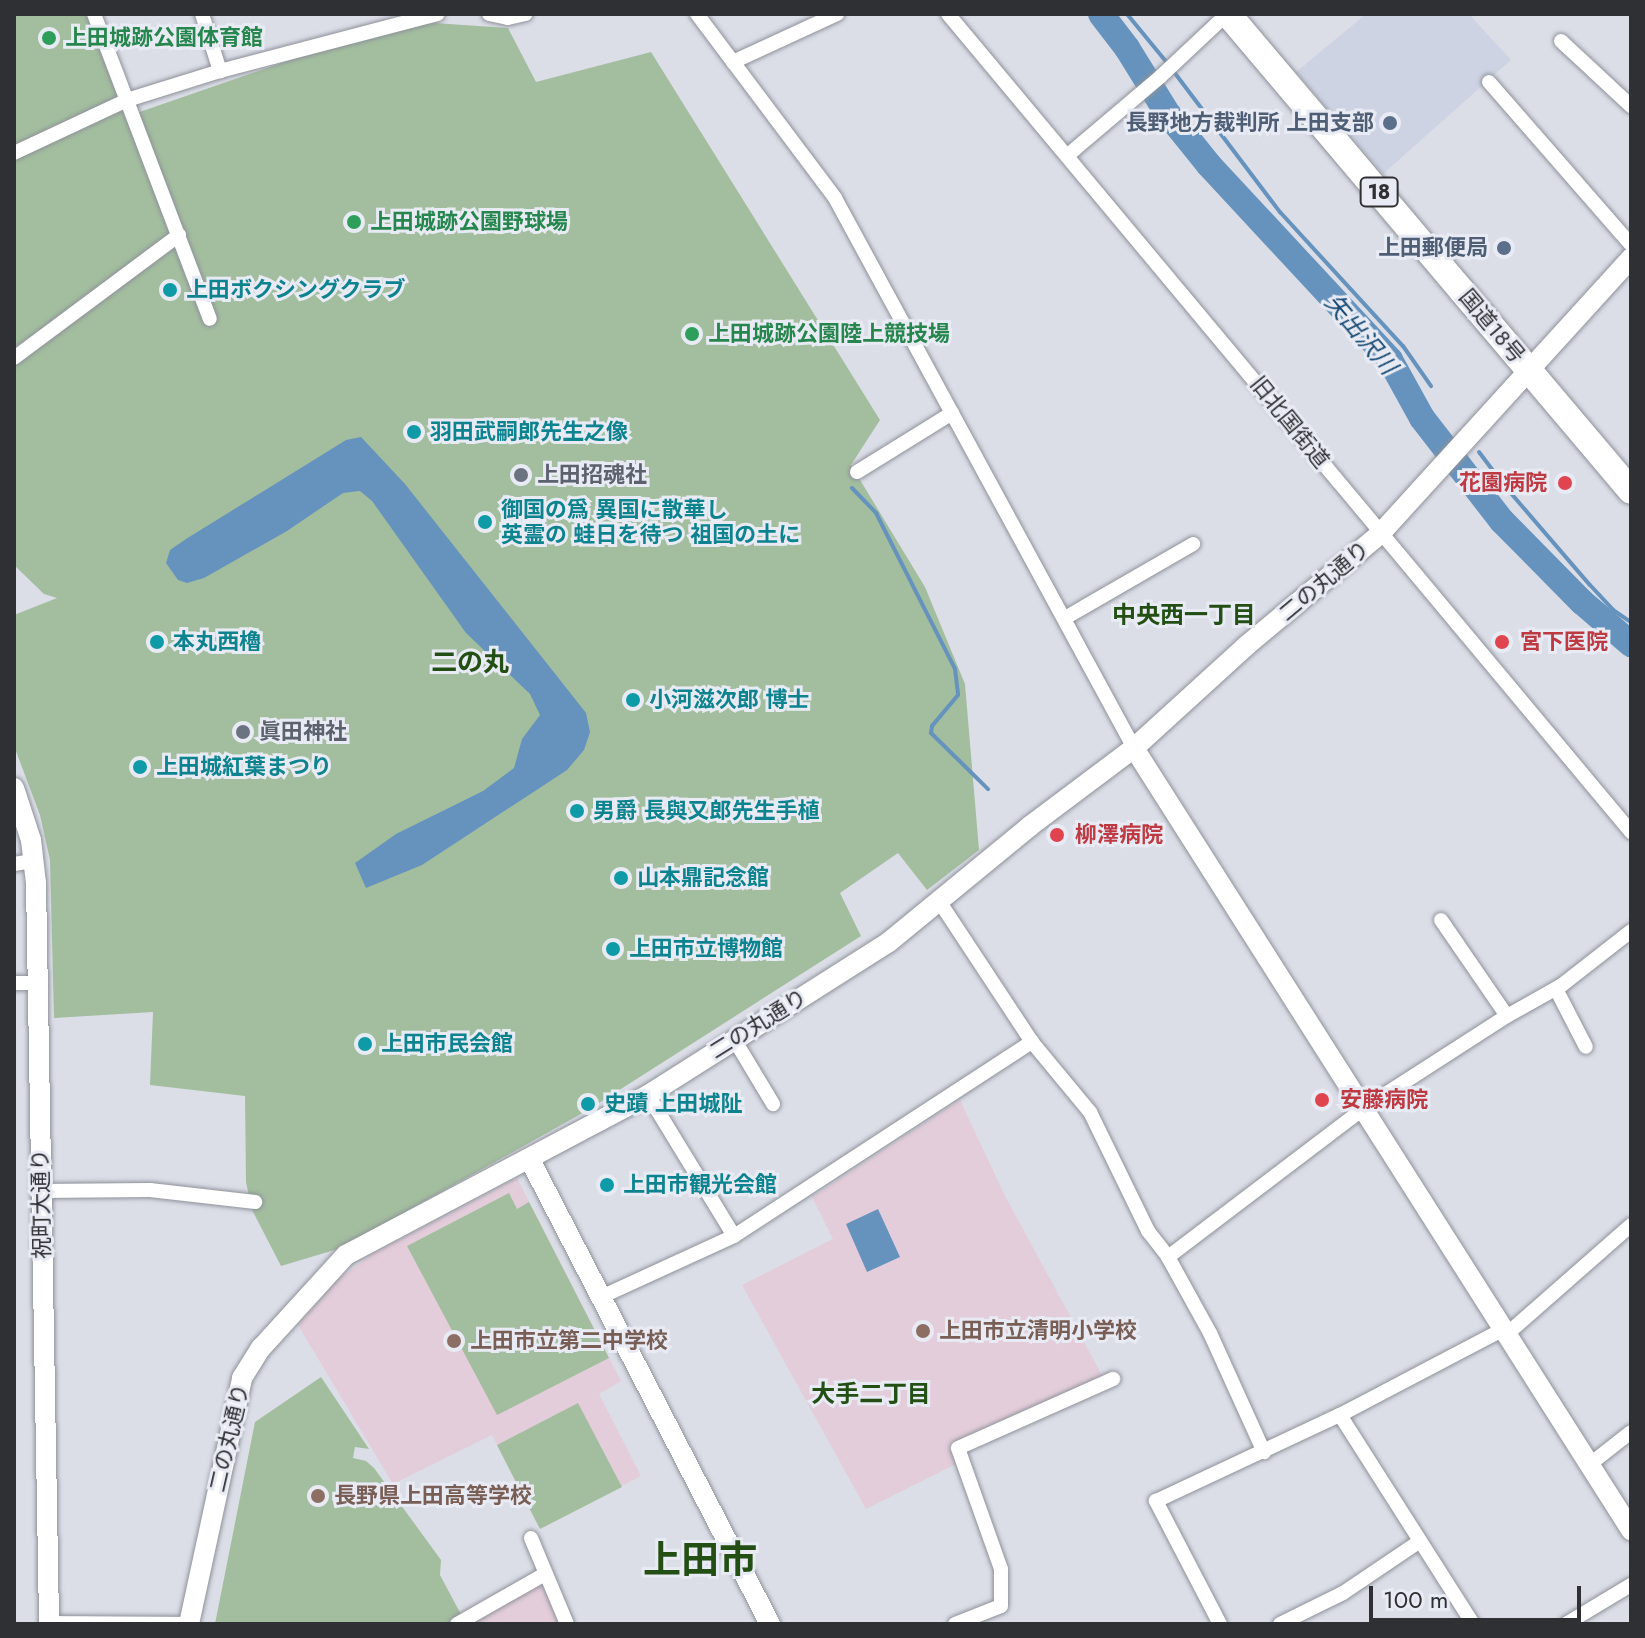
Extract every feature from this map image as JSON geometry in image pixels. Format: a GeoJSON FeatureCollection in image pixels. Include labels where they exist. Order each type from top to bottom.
{"type":"FeatureCollection","features":[{"type":"Feature","properties":{"kind":"highway","name":"国道18号"},"geometry":{"type":"LineString","coordinates":[[1227,14],[1631,491]]}},
{"type":"Feature","properties":{"kind":"street"},"geometry":{"type":"LineString","coordinates":[[94,14],[210,319]]}},
{"type":"Feature","properties":{"kind":"street"},"geometry":{"type":"LineString","coordinates":[[202,14],[220,71]]}},
{"type":"Feature","properties":{"kind":"street"},"geometry":{"type":"LineString","coordinates":[[14,153],[127,100],[220,71],[438,14]]}},
{"type":"Feature","properties":{"kind":"street"},"geometry":{"type":"LineString","coordinates":[[489,14],[508,18],[526,14]]}},
{"type":"Feature","properties":{"kind":"street"},"geometry":{"type":"LineString","coordinates":[[697,14],[835,198],[1134,748],[1631,1530]]}},
{"type":"Feature","properties":{"kind":"street"},"geometry":{"type":"LineString","coordinates":[[733,62],[837,14]]}},
{"type":"Feature","properties":{"kind":"street","name":"旧北国街道"},"geometry":{"type":"LineString","coordinates":[[948,14],[1631,832]]}},
{"type":"Feature","properties":{"kind":"street"},"geometry":{"type":"LineString","coordinates":[[1068,155],[1160,77],[1227,14]]}},
{"type":"Feature","properties":{"kind":"street"},"geometry":{"type":"LineString","coordinates":[[1561,41],[1631,106]]}},
{"type":"Feature","properties":{"kind":"street"},"geometry":{"type":"LineString","coordinates":[[1489,82],[1630,259],[1530,371]]}},
{"type":"Feature","properties":{"kind":"street"},"geometry":{"type":"LineString","coordinates":[[14,358],[179,235]]}},
{"type":"Feature","properties":{"kind":"street","name":"二の丸通り"},"geometry":{"type":"LineString","coordinates":[[189,1624],[235,1401],[250,1363],[346,1255],[648,1095],[889,942],[1030,826],[1134,748],[1246,646],[1380,534],[1530,371]]}},
{"type":"Feature","properties":{"kind":"street"},"geometry":{"type":"LineString","coordinates":[[857,472],[952,413]]}},
{"type":"Feature","properties":{"kind":"street"},"geometry":{"type":"LineString","coordinates":[[1065,618],[1193,544]]}},
{"type":"Feature","properties":{"kind":"street","name":"祝町大通り"},"geometry":{"type":"LineString","coordinates":[[14,788],[26,819],[23,863],[36,883],[40,983],[39,1191],[47,1379],[49,1624]]}},
{"type":"Feature","properties":{"kind":"street"},"geometry":{"type":"LineString","coordinates":[[14,884],[36,883]]}},
{"type":"Feature","properties":{"kind":"street"},"geometry":{"type":"LineString","coordinates":[[939,901],[1032,1042],[1090,1112],[1148,1231],[1168,1257],[1210,1333],[1264,1452]]}},
{"type":"Feature","properties":{"kind":"street"},"geometry":{"type":"LineString","coordinates":[[1441,920],[1507,1016]]}},
{"type":"Feature","properties":{"kind":"street"},"geometry":{"type":"LineString","coordinates":[[1168,1257],[1364,1108],[1507,1016],[1556,989],[1631,931]]}},
{"type":"Feature","properties":{"kind":"street"},"geometry":{"type":"LineString","coordinates":[[14,983],[40,983]]}},
{"type":"Feature","properties":{"kind":"street"},"geometry":{"type":"LineString","coordinates":[[1556,989],[1586,1047]]}},
{"type":"Feature","properties":{"kind":"street"},"geometry":{"type":"LineString","coordinates":[[734,1039],[773,1104]]}},
{"type":"Feature","properties":{"kind":"street"},"geometry":{"type":"LineString","coordinates":[[601,1297],[734,1236],[1032,1042]]}},
{"type":"Feature","properties":{"kind":"street"},"geometry":{"type":"LineString","coordinates":[[648,1095],[734,1236]]}},
{"type":"Feature","properties":{"kind":"street"},"geometry":{"type":"LineString","coordinates":[[529,1158],[770,1624]]}},
{"type":"Feature","properties":{"kind":"street"},"geometry":{"type":"LineString","coordinates":[[39,1191],[150,1190],[255,1202]]}},
{"type":"Feature","properties":{"kind":"street"},"geometry":{"type":"LineString","coordinates":[[1220,1624],[1156,1501],[1264,1452],[1505,1332],[1631,1225]]}},
{"type":"Feature","properties":{"kind":"street"},"geometry":{"type":"LineString","coordinates":[[955,1624],[1001,1606],[1001,1569],[958,1448],[1113,1379]]}},
{"type":"Feature","properties":{"kind":"street"},"geometry":{"type":"LineString","coordinates":[[1340,1415],[1473,1624]]}},
{"type":"Feature","properties":{"kind":"street"},"geometry":{"type":"LineString","coordinates":[[1589,1465],[1631,1432]]}},
{"type":"Feature","properties":{"kind":"street"},"geometry":{"type":"LineString","coordinates":[[531,1538],[567,1624]]}},
{"type":"Feature","properties":{"kind":"street"},"geometry":{"type":"LineString","coordinates":[[1280,1624],[1343,1593],[1420,1541]]}},
{"type":"Feature","properties":{"kind":"street"},"geometry":{"type":"LineString","coordinates":[[457,1624],[545,1574]]}},
{"type":"Feature","properties":{"kind":"street"},"geometry":{"type":"LineString","coordinates":[[1566,1624],[1631,1585]]}},
{"type":"Feature","properties":{"kind":"street"},"geometry":{"type":"LineString","coordinates":[[49,1624],[189,1624]]}},
{"type":"Feature","properties":{"kind":"shaded area","name":"長野地方裁判所 上田支部"},"geometry":{"type":"Polygon","coordinates":[[[1366,14],[1469,14],[1511,60],[1383,174],[1296,72],[1366,14]]]}},
{"type":"Feature","properties":{"kind":"shaded area","name":"上田市立清明小学校"},"geometry":{"type":"Polygon","coordinates":[[[960,1100],[1004,1194],[1103,1377],[949,1444],[956,1464],[866,1509],[742,1285],[833,1239],[812,1197],[960,1100]]]}},
{"type":"Feature","properties":{"kind":"shaded area","name":"上田市立第二中学校"},"geometry":{"type":"Polygon","coordinates":[[[517,1178],[621,1381],[599,1394],[641,1476],[540,1529],[492,1435],[393,1484],[298,1325],[335,1282],[372,1254],[517,1178]]]}},
{"type":"Feature","properties":{"kind":"shaded area"},"geometry":{"type":"Polygon","coordinates":[[[536,1585],[544,1588],[559,1624],[469,1624],[536,1585]]]}},
{"type":"Feature","properties":{"kind":"green space"},"geometry":{"type":"Polygon","coordinates":[[[14,14],[90,14],[128,116],[371,32],[434,23],[508,28],[536,82],[651,52],[880,420],[851,465],[925,587],[965,684],[979,850],[927,890],[898,853],[840,893],[861,936],[588,1110],[341,1248],[281,1266],[252,1210],[246,1182],[245,1096],[150,1085],[153,1012],[54,1018],[50,860],[40,815],[14,746],[14,615],[57,598],[44,594],[14,565],[14,14]]]}},
{"type":"Feature","properties":{"kind":"green space"},"geometry":{"type":"Polygon","coordinates":[[[509,1193],[517,1209],[529,1202],[609,1358],[497,1415],[407,1246],[509,1193]]]}},
{"type":"Feature","properties":{"kind":"green space","name":"長野県上田高等学校"},"geometry":{"type":"Polygon","coordinates":[[[321,1377],[369,1449],[355,1447],[353,1458],[366,1461],[374,1468],[441,1560],[440,1575],[464,1620],[457,1624],[215,1624],[255,1422],[321,1377]]]}},
{"type":"Feature","properties":{"kind":"green space"},"geometry":{"type":"Polygon","coordinates":[[[578,1403],[622,1487],[540,1529],[497,1445],[578,1403]]]}},
{"type":"Feature","properties":{"kind":"water"},"geometry":{"type":"Polygon","coordinates":[[[361,437],[405,484],[586,713],[590,732],[584,750],[567,770],[422,865],[366,888],[355,863],[396,834],[483,791],[514,768],[522,739],[540,715],[530,694],[466,633],[372,501],[360,491],[343,493],[287,531],[204,578],[187,583],[178,580],[166,563],[170,550],[186,539],[346,440],[361,437]]]}},
{"type":"Feature","properties":{"kind":"water"},"geometry":{"type":"Polygon","coordinates":[[[878,1209],[900,1257],[867,1272],[846,1224],[878,1209]]]}},
{"type":"Feature","properties":{"kind":"waterway","name":"矢出沢川"},"geometry":{"type":"LineString","coordinates":[[1101,14],[1127,48],[1168,114],[1209,165],[1390,360],[1422,418],[1502,521],[1582,602],[1631,644]]}},
{"type":"Feature","properties":{"kind":"waterway"},"geometry":{"type":"LineString","coordinates":[[1127,14],[1168,64]]}},
{"type":"Feature","properties":{"kind":"waterway"},"geometry":{"type":"LineString","coordinates":[[1174,72],[1280,212],[1403,346],[1431,386]]}},
{"type":"Feature","properties":{"kind":"waterway"},"geometry":{"type":"LineString","coordinates":[[1479,452],[1590,585],[1613,610],[1631,622]]}},
{"type":"Feature","properties":{"kind":"waterway"},"geometry":{"type":"LineString","coordinates":[[852,488],[876,513],[955,669],[958,695],[932,726],[931,733],[988,789]]}},
{"type":"Feature","properties":{"kind":"place","name":"上田城跡公園体育館"},"geometry":{"type":"Point","coordinates":[49,38]}},
{"type":"Feature","properties":{"kind":"place","name":"長野地方裁判所 上田支部"},"geometry":{"type":"Point","coordinates":[1390,123]}},
{"type":"Feature","properties":{"kind":"place","name":"上田城跡公園野球場"},"geometry":{"type":"Point","coordinates":[354,222]}},
{"type":"Feature","properties":{"kind":"place","name":"上田郵便局"},"geometry":{"type":"Point","coordinates":[1504,248]}},
{"type":"Feature","properties":{"kind":"place","name":"上田ボクシングクラブ"},"geometry":{"type":"Point","coordinates":[170,290]}},
{"type":"Feature","properties":{"kind":"place","name":"上田城跡公園陸上競技場"},"geometry":{"type":"Point","coordinates":[692,334]}},
{"type":"Feature","properties":{"kind":"place","name":"羽田武嗣郎先生之像"},"geometry":{"type":"Point","coordinates":[414,432]}},
{"type":"Feature","properties":{"kind":"place","name":"上田招魂社"},"geometry":{"type":"Point","coordinates":[521,475]}},
{"type":"Feature","properties":{"kind":"place","name":"花園病院"},"geometry":{"type":"Point","coordinates":[1565,483]}},
{"type":"Feature","properties":{"kind":"place","name":"御国の爲 異国に散華し 英霊の 蛙日を待つ 祖国の土に"},"geometry":{"type":"Point","coordinates":[485,522]}},
{"type":"Feature","properties":{"kind":"place","name":"本丸西櫓"},"geometry":{"type":"Point","coordinates":[157,642]}},
{"type":"Feature","properties":{"kind":"place","name":"宮下医院"},"geometry":{"type":"Point","coordinates":[1502,642]}},
{"type":"Feature","properties":{"kind":"place","name":"小河滋次郎 博士"},"geometry":{"type":"Point","coordinates":[633,700]}},
{"type":"Feature","properties":{"kind":"place","name":"眞田神社"},"geometry":{"type":"Point","coordinates":[243,732]}},
{"type":"Feature","properties":{"kind":"place","name":"上田城紅葉まつり"},"geometry":{"type":"Point","coordinates":[140,767]}},
{"type":"Feature","properties":{"kind":"place","name":"男爵 長與又郎先生手植"},"geometry":{"type":"Point","coordinates":[577,811]}},
{"type":"Feature","properties":{"kind":"place","name":"柳澤病院"},"geometry":{"type":"Point","coordinates":[1057,835]}},
{"type":"Feature","properties":{"kind":"place","name":"山本鼎記念館"},"geometry":{"type":"Point","coordinates":[621,878]}},
{"type":"Feature","properties":{"kind":"place","name":"上田市立博物館"},"geometry":{"type":"Point","coordinates":[613,949]}},
{"type":"Feature","properties":{"kind":"place","name":"上田市民会館"},"geometry":{"type":"Point","coordinates":[365,1044]}},
{"type":"Feature","properties":{"kind":"place","name":"安藤病院"},"geometry":{"type":"Point","coordinates":[1322,1100]}},
{"type":"Feature","properties":{"kind":"place","name":"史蹟 上田城阯"},"geometry":{"type":"Point","coordinates":[588,1104]}},
{"type":"Feature","properties":{"kind":"place","name":"上田市観光会館"},"geometry":{"type":"Point","coordinates":[607,1185]}},
{"type":"Feature","properties":{"kind":"place","name":"上田市立清明小学校"},"geometry":{"type":"Point","coordinates":[923,1331]}},
{"type":"Feature","properties":{"kind":"place","name":"上田市立第二中学校"},"geometry":{"type":"Point","coordinates":[454,1341]}},
{"type":"Feature","properties":{"kind":"place","name":"長野県上田高等学校"},"geometry":{"type":"Point","coordinates":[318,1496]}},
{"type":"Feature","properties":{"kind":"district","name":"中央西一丁目"},"geometry":{"type":"Point","coordinates":[1184,615]}},
{"type":"Feature","properties":{"kind":"district","name":"二の丸"},"geometry":{"type":"Point","coordinates":[470,663]}},
{"type":"Feature","properties":{"kind":"district","name":"大手二丁目"},"geometry":{"type":"Point","coordinates":[871,1394]}},
{"type":"Feature","properties":{"kind":"district","name":"上田市"},"geometry":{"type":"Point","coordinates":[700,1560]}}]}
